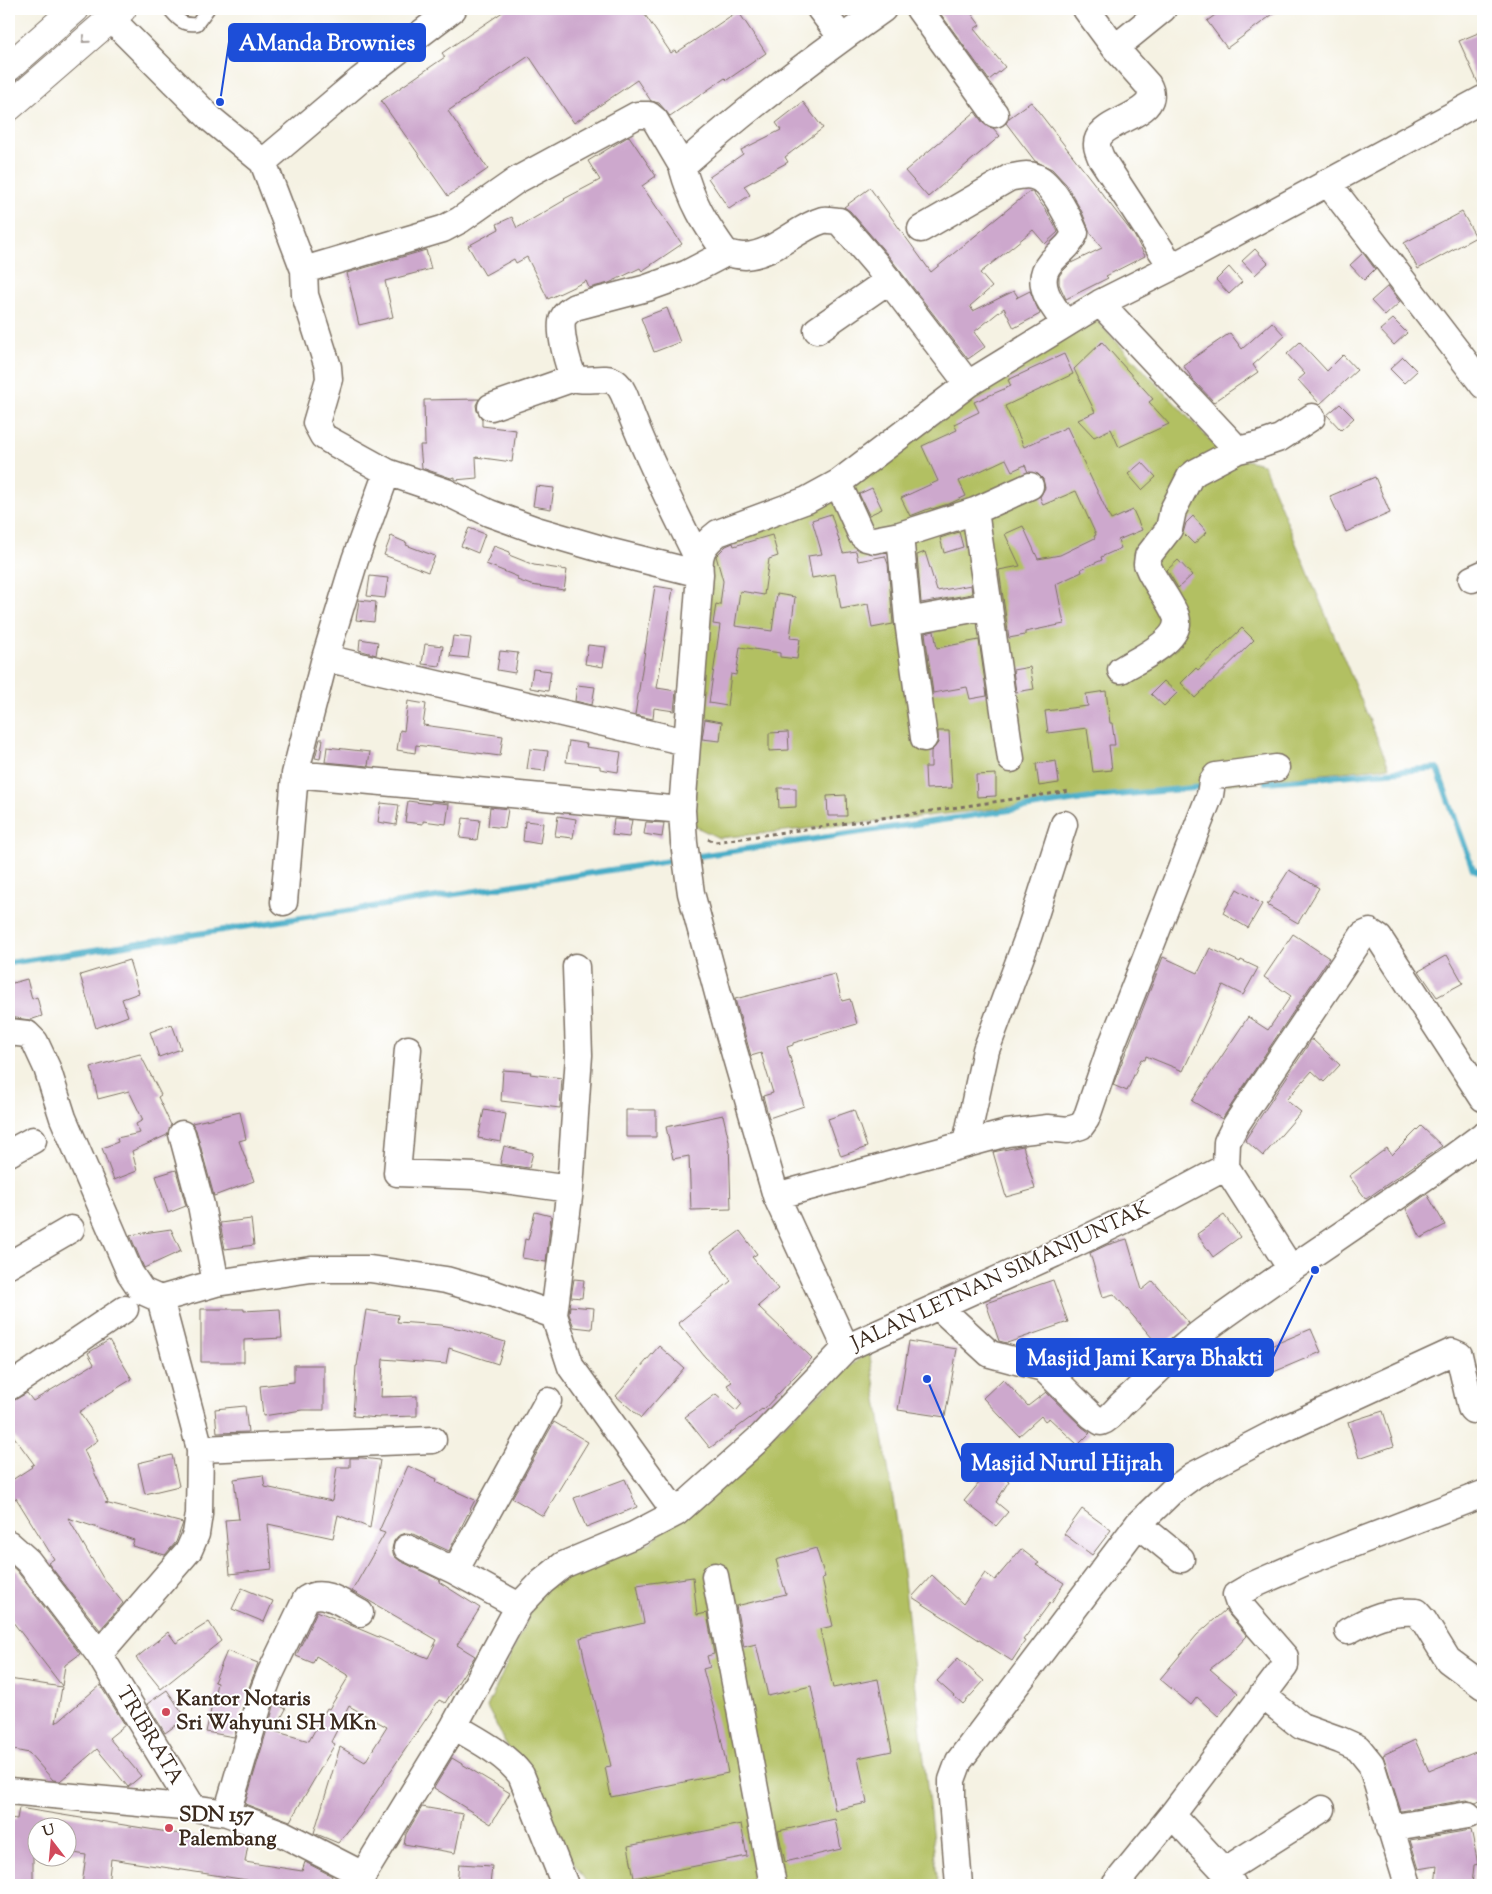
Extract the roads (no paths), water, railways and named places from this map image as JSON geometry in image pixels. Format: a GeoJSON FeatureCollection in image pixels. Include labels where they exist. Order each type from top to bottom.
{"type":"FeatureCollection","features":[{"type":"Feature","properties":{"kind":"highway"},"geometry":{"type":"LineString","coordinates":[[9,67],[75,9]]}},
{"type":"Feature","properties":{"kind":"highway"},"geometry":{"type":"LineString","coordinates":[[9,107],[116,13]]}},
{"type":"Feature","properties":{"kind":"street"},"geometry":{"type":"LineString","coordinates":[[263,162],[360,80],[453,9]]}},
{"type":"Feature","properties":{"kind":"street"},"geometry":{"type":"LineString","coordinates":[[820,9],[842,38]]}},
{"type":"Feature","properties":{"kind":"street"},"geometry":{"type":"LineString","coordinates":[[682,166],[728,125],[883,9]]}},
{"type":"Feature","properties":{"kind":"street"},"geometry":{"type":"LineString","coordinates":[[920,9],[995,114]]}},
{"type":"Feature","properties":{"kind":"street"},"geometry":{"type":"LineString","coordinates":[[1086,9],[1115,48],[1152,92],[1151,100],[1144,108],[1110,128],[1097,141],[1101,158],[1172,267]]}},
{"type":"Feature","properties":{"kind":"street"},"geometry":{"type":"LineString","coordinates":[[1115,48],[1163,9]]}},
{"type":"Feature","properties":{"kind":"street"},"geometry":{"type":"LineString","coordinates":[[116,13],[211,119],[263,162],[304,270],[305,295],[328,367],[329,379],[316,423],[318,430],[329,440],[387,472],[446,492],[489,513],[536,530],[635,559],[699,568]]}},
{"type":"Feature","properties":{"kind":"street"},"geometry":{"type":"LineString","coordinates":[[846,1348],[776,1196],[724,1017],[691,893],[683,827],[686,742],[699,568],[703,548],[718,533],[807,500],[838,483],[968,384],[1100,303],[1172,267],[1483,99]]}},
{"type":"Feature","properties":{"kind":"street"},"geometry":{"type":"LineString","coordinates":[[304,270],[443,229],[460,220],[517,180],[637,115],[649,115],[654,120],[682,166],[690,194],[703,221],[726,253]]}},
{"type":"Feature","properties":{"kind":"street"},"geometry":{"type":"LineString","coordinates":[[921,229],[1009,178],[1025,174],[1037,177],[1047,186],[1070,218],[1075,233],[1071,244],[1049,264],[1043,276],[1044,291],[1052,307],[1066,324]]}},
{"type":"Feature","properties":{"kind":"street"},"geometry":{"type":"LineString","coordinates":[[1327,182],[1482,382]]}},
{"type":"Feature","properties":{"kind":"street"},"geometry":{"type":"LineString","coordinates":[[574,378],[570,371],[561,330],[562,319],[567,312],[587,303],[647,288],[686,274],[726,253],[745,256],[776,246],[805,228],[825,220],[839,221],[853,236],[968,384]]}},
{"type":"Feature","properties":{"kind":"street"},"geometry":{"type":"LineString","coordinates":[[817,330],[889,280]]}},
{"type":"Feature","properties":{"kind":"street"},"geometry":{"type":"LineString","coordinates":[[1100,303],[1238,450]]}},
{"type":"Feature","properties":{"kind":"street"},"geometry":{"type":"LineString","coordinates":[[491,407],[574,378],[580,380],[607,379],[614,382],[621,389],[641,439],[699,568]]}},
{"type":"Feature","properties":{"kind":"street"},"geometry":{"type":"LineString","coordinates":[[1121,670],[1166,642],[1174,634],[1177,627],[1176,616],[1150,571],[1148,556],[1169,529],[1174,510],[1190,478],[1196,472],[1238,450],[1280,438],[1312,417]]}},
{"type":"Feature","properties":{"kind":"street"},"geometry":{"type":"LineString","coordinates":[[284,902],[295,774],[325,658],[355,560],[387,472]]}},
{"type":"Feature","properties":{"kind":"street"},"geometry":{"type":"LineString","coordinates":[[838,483],[857,526],[866,538],[874,540],[900,535],[975,510],[1030,486]]}},
{"type":"Feature","properties":{"kind":"street"},"geometry":{"type":"LineString","coordinates":[[975,510],[1011,759]]}},
{"type":"Feature","properties":{"kind":"street"},"geometry":{"type":"LineString","coordinates":[[900,535],[908,620],[924,738]]}},
{"type":"Feature","properties":{"kind":"street"},"geometry":{"type":"LineString","coordinates":[[908,620],[989,606]]}},
{"type":"Feature","properties":{"kind":"street"},"geometry":{"type":"LineString","coordinates":[[325,658],[686,742]]}},
{"type":"Feature","properties":{"kind":"street"},"geometry":{"type":"LineString","coordinates":[[776,1196],[966,1143],[1029,1129],[1068,1130],[1081,1126],[1086,1119],[1109,1052],[1216,776],[1276,768]]}},
{"type":"Feature","properties":{"kind":"street"},"geometry":{"type":"LineString","coordinates":[[295,774],[683,827]]}},
{"type":"Feature","properties":{"kind":"street"},"geometry":{"type":"LineString","coordinates":[[966,1143],[986,1050],[1028,937],[1064,824]]}},
{"type":"Feature","properties":{"kind":"street"},"geometry":{"type":"LineString","coordinates":[[1291,1269],[1226,1167],[1227,1142],[1235,1126],[1351,950],[1359,939],[1367,933],[1373,933],[1378,938],[1483,1098]]}},
{"type":"Feature","properties":{"kind":"street"},"geometry":{"type":"LineString","coordinates":[[576,967],[579,1055],[570,1189],[554,1315],[571,1367],[676,1513]]}},
{"type":"Feature","properties":{"kind":"street"},"geometry":{"type":"LineString","coordinates":[[9,1032],[27,1034],[35,1042],[47,1068],[63,1118],[130,1273],[142,1290],[160,1299],[216,1283],[311,1269],[370,1269],[446,1280],[495,1294],[554,1315]]}},
{"type":"Feature","properties":{"kind":"street"},"geometry":{"type":"LineString","coordinates":[[408,1049],[397,1173],[475,1176],[570,1189]]}},
{"type":"Feature","properties":{"kind":"street"},"geometry":{"type":"LineString","coordinates":[[182,1134],[201,1205],[216,1283]]}},
{"type":"Feature","properties":{"kind":"street"},"geometry":{"type":"LineString","coordinates":[[939,1306],[990,1354],[1043,1368],[1092,1416],[1101,1422],[1107,1419],[1201,1333],[1291,1269],[1426,1178],[1483,1135]]}},
{"type":"Feature","properties":{"kind":"street"},"geometry":{"type":"LineString","coordinates":[[9,1153],[33,1140]]}},
{"type":"Feature","properties":{"kind":"street","name":"JALAN LETNAN SIMANJUNTAK"},"geometry":{"type":"LineString","coordinates":[[361,1880],[454,1726],[519,1606],[542,1582],[563,1565],[634,1535],[676,1513],[762,1436],[846,1348],[1054,1254],[1151,1207],[1226,1167]]}},
{"type":"Feature","properties":{"kind":"street"},"geometry":{"type":"LineString","coordinates":[[9,1266],[71,1229]]}},
{"type":"Feature","properties":{"kind":"street"},"geometry":{"type":"LineString","coordinates":[[99,1654],[188,1550],[196,1534],[199,1514],[200,1449],[160,1299]]}},
{"type":"Feature","properties":{"kind":"street"},"geometry":{"type":"LineString","coordinates":[[9,1387],[125,1309]]}},
{"type":"Feature","properties":{"kind":"street"},"geometry":{"type":"LineString","coordinates":[[959,1885],[952,1780],[959,1761],[1138,1524],[1171,1492],[1194,1475],[1268,1436],[1450,1353],[1456,1352],[1460,1355],[1471,1408],[1473,1410],[1483,1409]]}},
{"type":"Feature","properties":{"kind":"street"},"geometry":{"type":"LineString","coordinates":[[455,1571],[548,1402]]}},
{"type":"Feature","properties":{"kind":"street"},"geometry":{"type":"LineString","coordinates":[[200,1449],[433,1440]]}},
{"type":"Feature","properties":{"kind":"street"},"geometry":{"type":"LineString","coordinates":[[1115,1885],[1172,1815],[1285,1666],[1285,1657],[1239,1604],[1236,1598],[1238,1593],[1303,1563],[1483,1494]]}},
{"type":"Feature","properties":{"kind":"street"},"geometry":{"type":"LineString","coordinates":[[1138,1524],[1181,1559]]}},
{"type":"Feature","properties":{"kind":"street","name":"TRIBRATA"},"geometry":{"type":"LineString","coordinates":[[9,1544],[28,1561],[99,1654],[193,1808],[227,1813],[283,1834],[361,1880]]}},
{"type":"Feature","properties":{"kind":"street"},"geometry":{"type":"LineString","coordinates":[[407,1548],[455,1571],[519,1606]]}},
{"type":"Feature","properties":{"kind":"street"},"geometry":{"type":"LineString","coordinates":[[715,1576],[773,1885]]}},
{"type":"Feature","properties":{"kind":"street"},"geometry":{"type":"LineString","coordinates":[[227,1813],[260,1697],[306,1599],[311,1596],[328,1596],[360,1613]]}},
{"type":"Feature","properties":{"kind":"street"},"geometry":{"type":"LineString","coordinates":[[1348,1631],[1366,1621],[1398,1611],[1416,1612],[1424,1621],[1448,1660],[1483,1686]]}},
{"type":"Feature","properties":{"kind":"street"},"geometry":{"type":"LineString","coordinates":[[1262,1695],[1301,1726],[1358,1748],[1371,1764],[1389,1828],[1408,1885]]}},
{"type":"Feature","properties":{"kind":"street"},"geometry":{"type":"LineString","coordinates":[[454,1726],[497,1751],[522,1775],[565,1885]]}},
{"type":"Feature","properties":{"kind":"street"},"geometry":{"type":"LineString","coordinates":[[9,1791],[193,1808]]}},
{"type":"Feature","properties":{"kind":"street"},"geometry":{"type":"LineString","coordinates":[[1172,1815],[1229,1878],[1322,1809]]}},
{"type":"Feature","properties":{"kind":"street"},"geometry":{"type":"LineString","coordinates":[[1389,1828],[1468,1815]]}},
{"type":"Feature","properties":{"kind":"lane"},"geometry":{"type":"LineString","coordinates":[[169,9],[180,22],[189,25],[196,24],[208,9]]}},
{"type":"Feature","properties":{"kind":"waterway"},"geometry":{"type":"LineString","coordinates":[[1266,782],[1437,768],[1473,869],[1483,873]]}},
{"type":"Feature","properties":{"kind":"waterway"},"geometry":{"type":"LineString","coordinates":[[692,857],[1104,796],[1204,787]]}},
{"type":"Feature","properties":{"kind":"waterway"},"geometry":{"type":"LineString","coordinates":[[9,963],[682,859]]}},
{"type":"Feature","properties":{"kind":"place","name":"AManda Brownies"},"geometry":{"type":"Point","coordinates":[220,102]}},
{"type":"Feature","properties":{"kind":"place","name":"Masjid Jami Karya Bhakti"},"geometry":{"type":"Point","coordinates":[1315,1270]}},
{"type":"Feature","properties":{"kind":"place","name":"Masjid Nurul Hijrah"},"geometry":{"type":"Point","coordinates":[927,1379]}},
{"type":"Feature","properties":{"kind":"place","name":"Kantor Notaris Sri Wahyuni SH MKn"},"geometry":{"type":"Point","coordinates":[166,1712]}},
{"type":"Feature","properties":{"kind":"place","name":"SDN 157 Palembang"},"geometry":{"type":"Point","coordinates":[169,1828]}}]}
